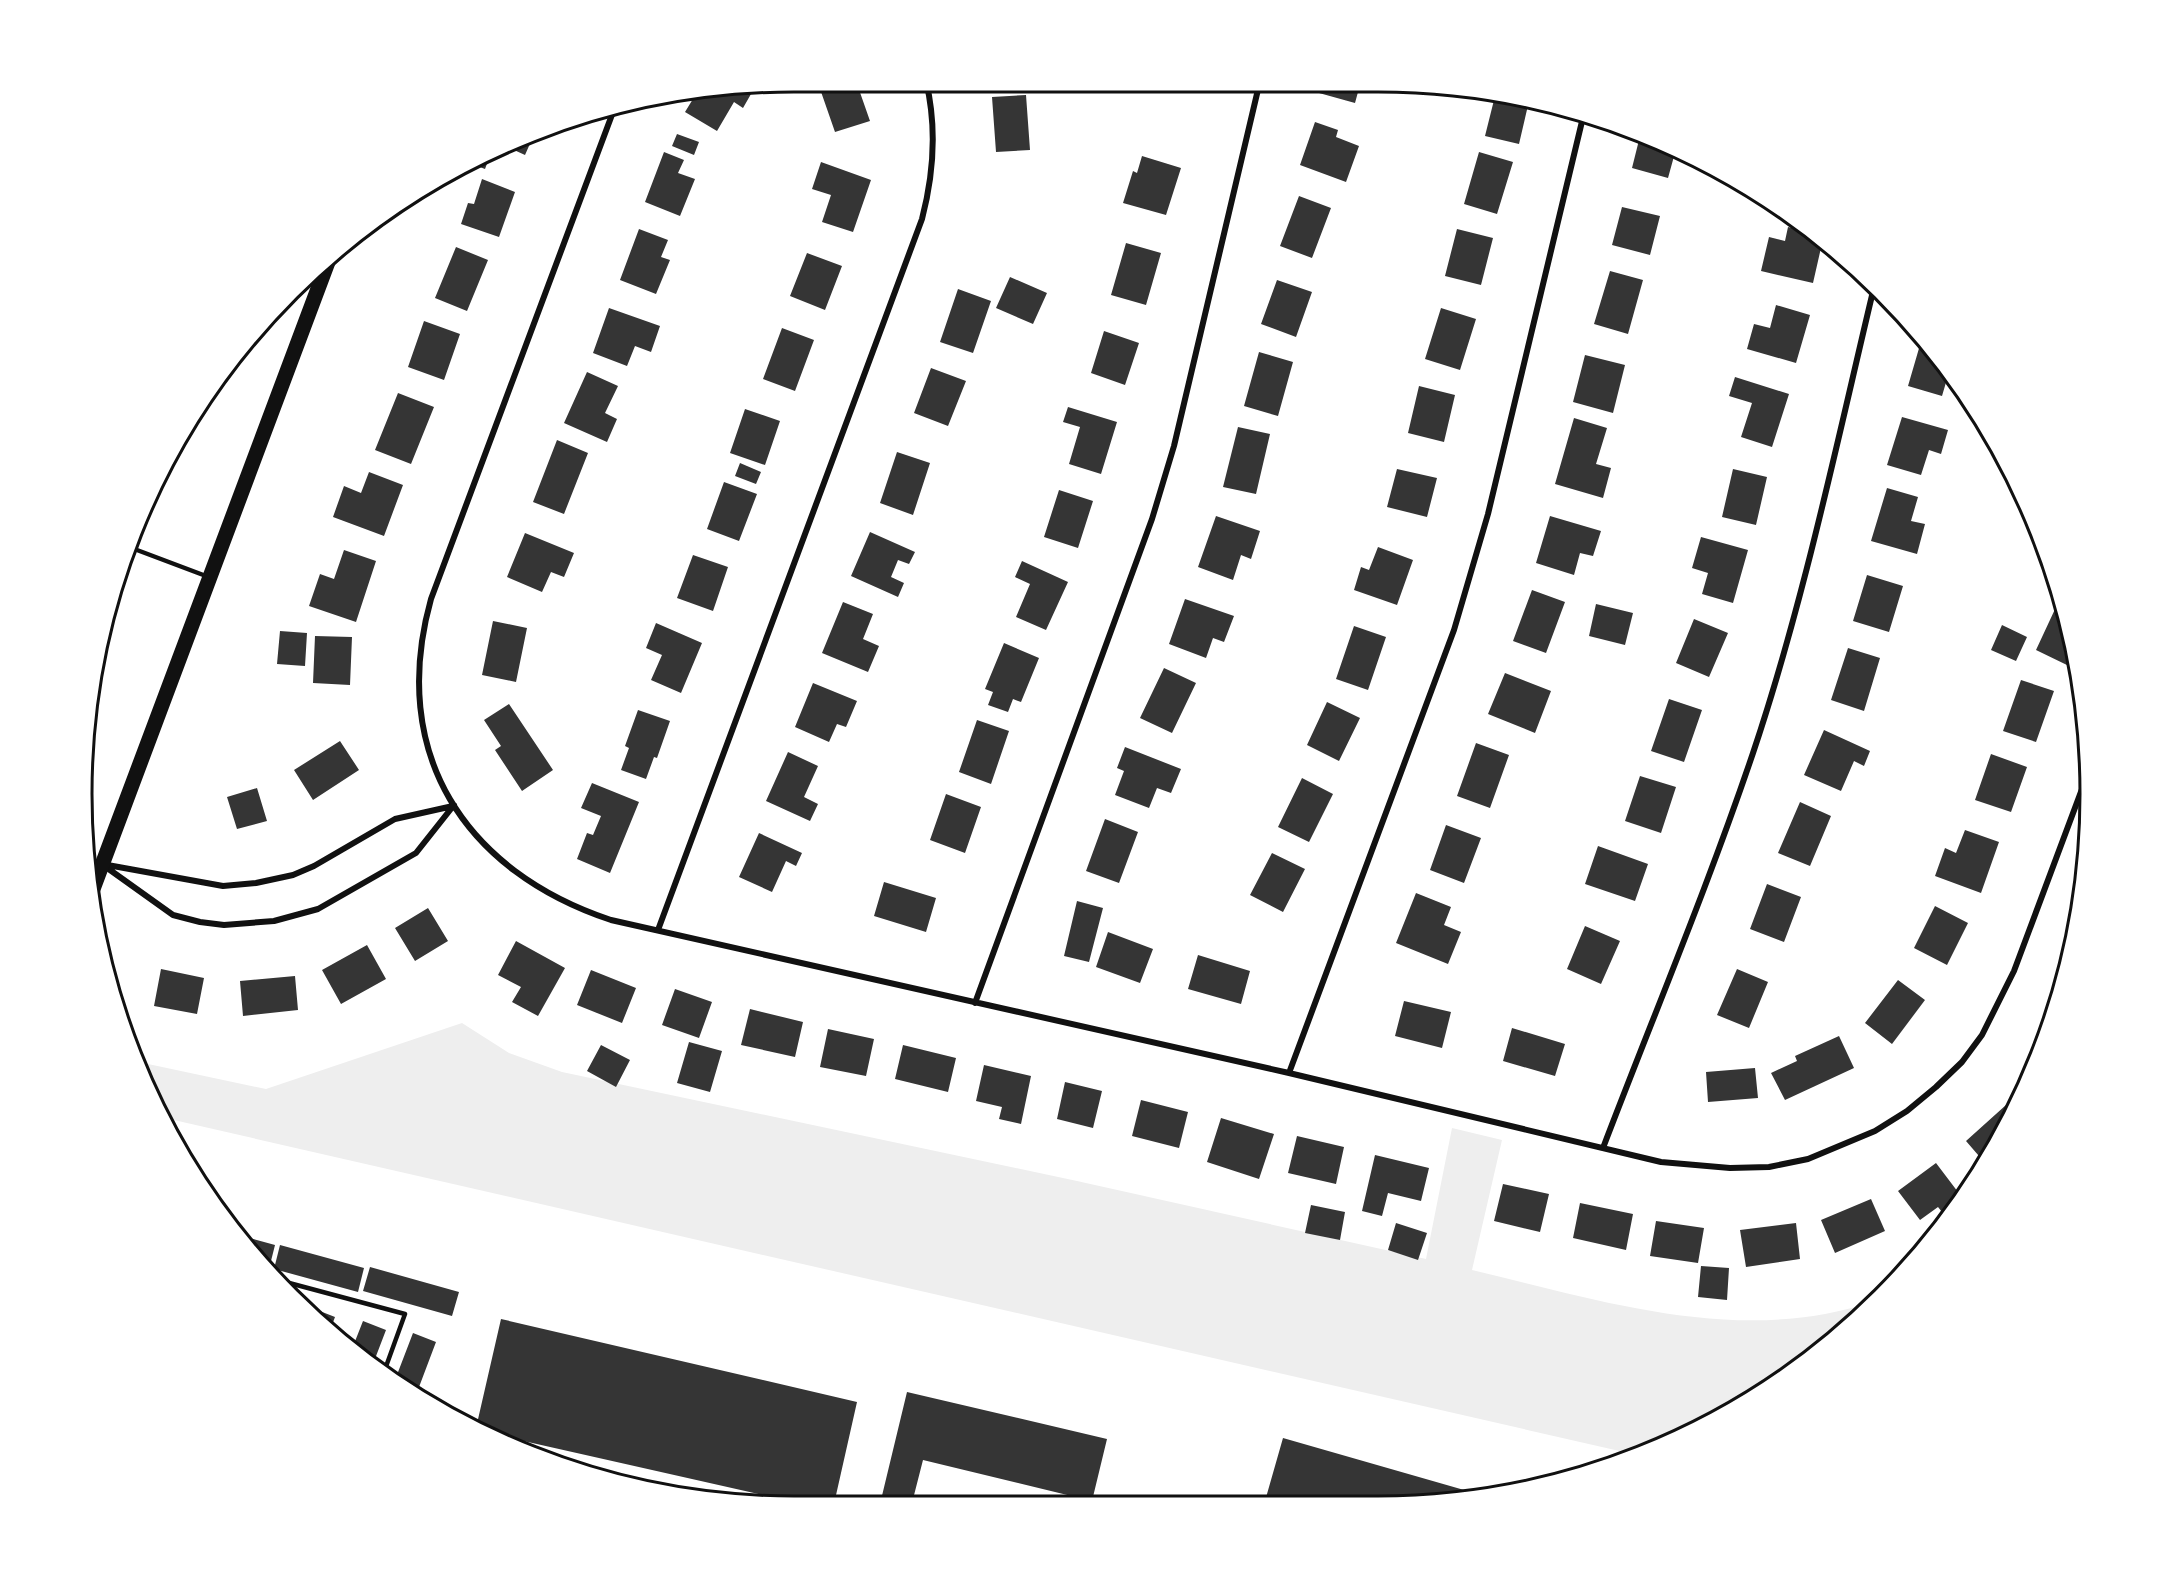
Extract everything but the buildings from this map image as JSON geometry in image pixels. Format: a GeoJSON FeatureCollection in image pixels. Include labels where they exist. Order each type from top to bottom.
{"type":"FeatureCollection","features":[{"type":"Feature","properties":{"kind":"main road"},"geometry":{"type":"LineString","coordinates":[[97,877],[324,272]]}},
{"type":"Feature","properties":{"kind":"street"},"geometry":{"type":"LineString","coordinates":[[658,930],[922,219],[929,191],[933,153],[928,92]]}},
{"type":"Feature","properties":{"kind":"street"},"geometry":{"type":"LineString","coordinates":[[975,1003],[1152,519],[1174,447],[1257,92]]}},
{"type":"Feature","properties":{"kind":"street"},"geometry":{"type":"LineString","coordinates":[[612,115],[431,599],[424,626],[418,673],[421,723],[428,752],[440,782],[454,806],[486,844],[507,864],[531,883],[556,898],[611,920],[1289,1073],[1661,1161],[1730,1168],[1769,1167],[1808,1159],[1875,1131],[1907,1111],[1962,1062],[1982,1035],[2014,971],[2080,794]]}},
{"type":"Feature","properties":{"kind":"street"},"geometry":{"type":"LineString","coordinates":[[1289,1073],[1454,630],[1506,443],[1582,122]]}},
{"type":"Feature","properties":{"kind":"street"},"geometry":{"type":"LineString","coordinates":[[1603,1148],[1727,828],[1754,752],[1811,548],[1872,295]]}},
{"type":"Feature","properties":{"kind":"street"},"geometry":{"type":"LineString","coordinates":[[102,864],[173,915],[224,925],[273,921],[318,909],[416,853],[454,806]]}},
{"type":"Feature","properties":{"kind":"street"},"geometry":{"type":"LineString","coordinates":[[95,861],[223,886],[265,882],[293,875],[314,866],[395,819],[454,806]]}},
{"type":"Feature","properties":{"kind":"lane"},"geometry":{"type":"LineString","coordinates":[[136,550],[209,577]]}},
{"type":"Feature","properties":{"kind":"lane"},"geometry":{"type":"LineString","coordinates":[[291,1284],[405,1314],[387,1365]]}},
{"type":"Feature","properties":{"kind":"shaded area"},"geometry":{"type":"Polygon","coordinates":[[[462,1023],[509,1053],[562,1072],[1077,1181],[1426,1259],[1452,1128],[1502,1140],[1472,1270],[1621,1305],[1671,1314],[1722,1319],[1772,1320],[1822,1315],[1856,1306],[1805,1350],[1768,1377],[1688,1423],[1621,1451],[173,1120],[146,1063],[266,1089],[462,1023]]]}}]}
